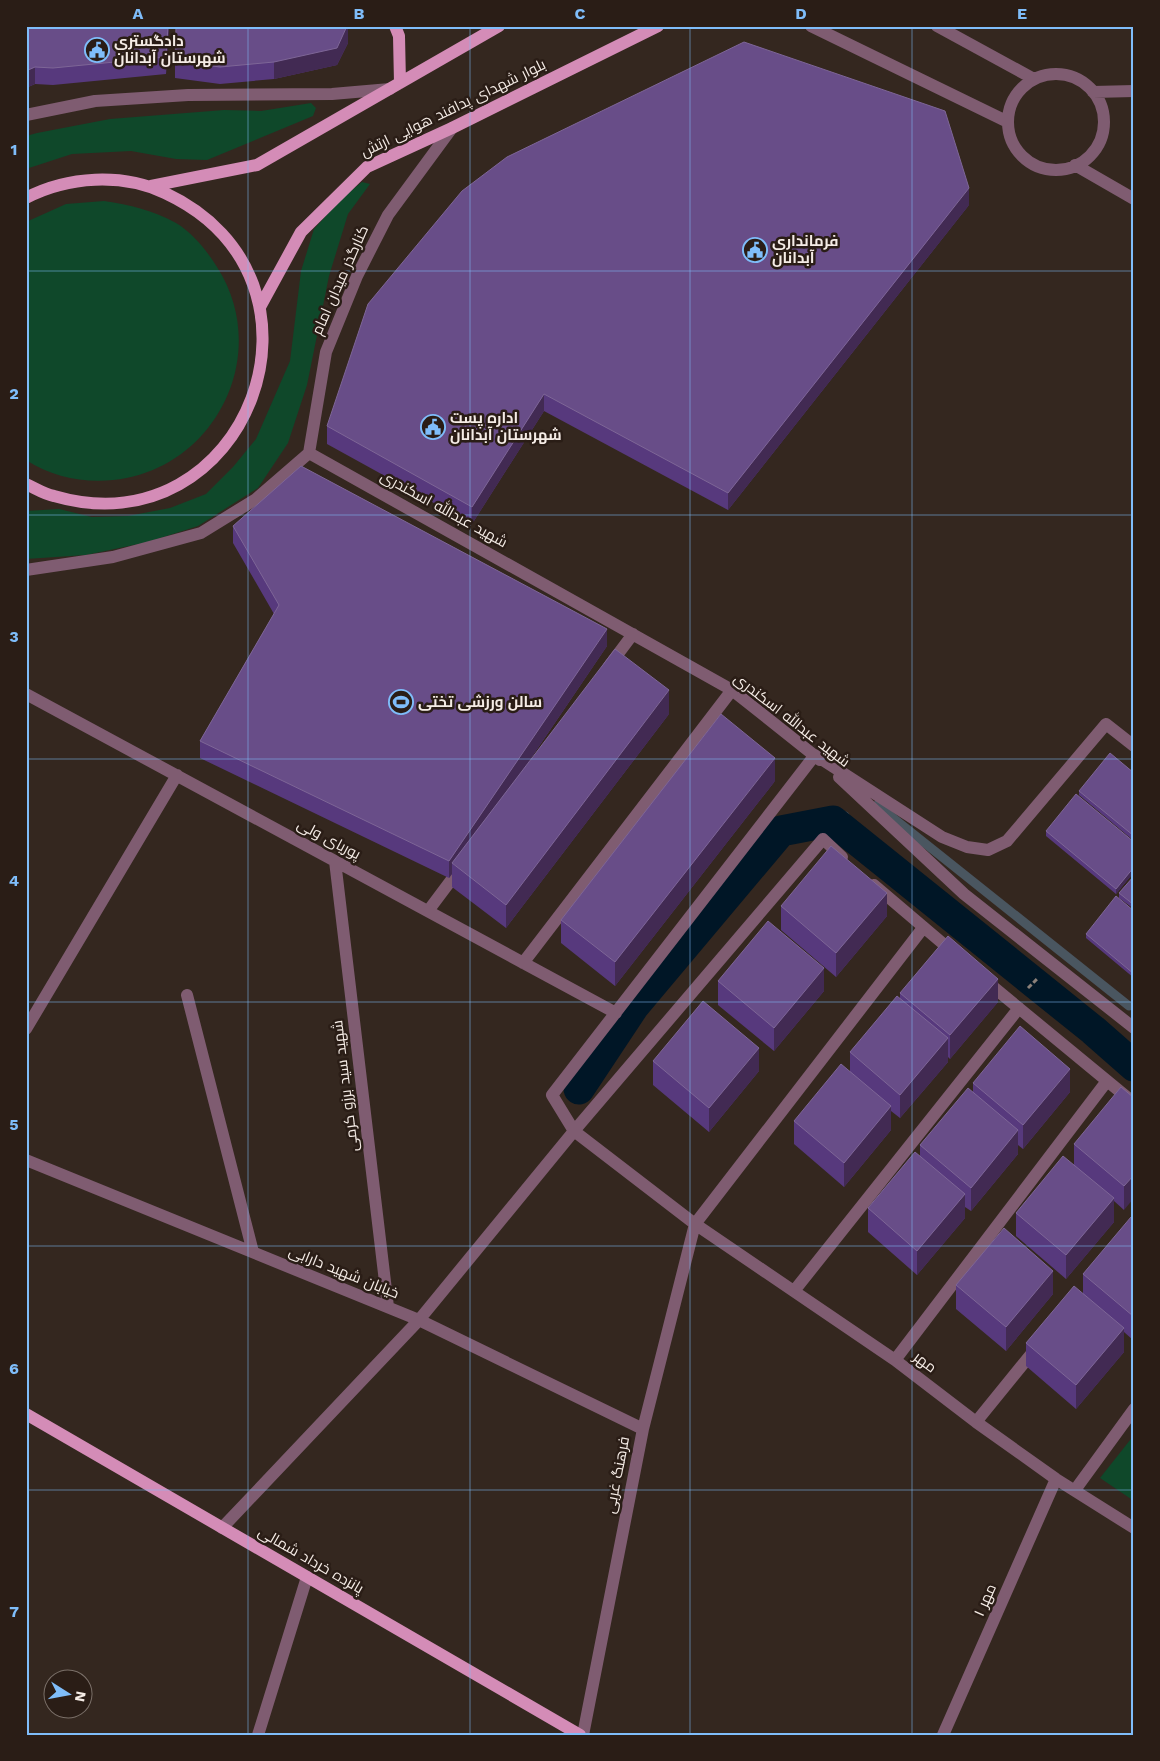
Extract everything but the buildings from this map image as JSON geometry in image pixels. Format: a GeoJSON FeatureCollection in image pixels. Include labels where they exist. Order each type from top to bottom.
{"type":"FeatureCollection","features":[{"type":"Feature","properties":{"kind":"main road"},"geometry":{"type":"LineString","coordinates":[[395,26],[399,36],[395,86]]}},
{"type":"Feature","properties":{"kind":"main road"},"geometry":{"type":"LineString","coordinates":[[151,186],[257,165],[499,26]]}},
{"type":"Feature","properties":{"kind":"main road","name":"بلوار شهدای پدافند هوایی ارتش"},"geometry":{"type":"LineString","coordinates":[[260,307],[301,232],[367,166],[452,128],[658,26]]}},
{"type":"Feature","properties":{"kind":"main road"},"geometry":{"type":"LineString","coordinates":[[26,198],[68,182],[110,179],[151,186],[190,204],[222,232],[246,266],[260,307],[264,349],[256,390],[238,429],[211,461],[176,486],[136,500],[94,503],[53,496],[26,484]]}},
{"type":"Feature","properties":{"kind":"main road","name":"پانزده خرداد شمالی"},"geometry":{"type":"LineString","coordinates":[[26,1414],[582,1735]]}},
{"type":"Feature","properties":{"kind":"street"},"geometry":{"type":"LineString","coordinates":[[811,26],[1008,122]]}},
{"type":"Feature","properties":{"kind":"street"},"geometry":{"type":"LineString","coordinates":[[937,26],[1034,79]]}},
{"type":"Feature","properties":{"kind":"street"},"geometry":{"type":"LineString","coordinates":[[1049,74],[1066,74],[1081,81],[1093,92],[1102,106],[1104,122],[1101,138],[1092,153],[1075,165],[1064,169],[1047,169],[1032,163],[1019,153],[1011,138],[1008,122],[1014,97],[1034,79],[1049,74]]}},
{"type":"Feature","properties":{"kind":"street"},"geometry":{"type":"LineString","coordinates":[[26,115],[95,101],[188,95],[332,94],[395,86]]}},
{"type":"Feature","properties":{"kind":"street"},"geometry":{"type":"LineString","coordinates":[[1093,92],[1134,91]]}},
{"type":"Feature","properties":{"kind":"street","name":"کنارگذر میدان امام"},"geometry":{"type":"LineString","coordinates":[[309,453],[326,352],[357,276],[388,215],[452,128]]}},
{"type":"Feature","properties":{"kind":"street"},"geometry":{"type":"LineString","coordinates":[[1075,165],[1134,200]]}},
{"type":"Feature","properties":{"kind":"street"},"geometry":{"type":"LineString","coordinates":[[26,570],[113,557],[201,533],[256,499],[309,453]]}},
{"type":"Feature","properties":{"kind":"street","name":"شهید عبدالله اسکندری"},"geometry":{"type":"LineString","coordinates":[[309,453],[732,690],[815,756],[964,894],[1134,1028]]}},
{"type":"Feature","properties":{"kind":"street"},"geometry":{"type":"LineString","coordinates":[[604,673],[633,634]]}},
{"type":"Feature","properties":{"kind":"street"},"geometry":{"type":"LineString","coordinates":[[523,962],[732,690]]}},
{"type":"Feature","properties":{"kind":"street","name":"پوریای ولی"},"geometry":{"type":"LineString","coordinates":[[26,694],[616,1013]]}},
{"type":"Feature","properties":{"kind":"street"},"geometry":{"type":"LineString","coordinates":[[574,1131],[552,1095],[815,756],[942,837],[967,847],[988,850],[1007,841],[1106,724],[1134,746]]}},
{"type":"Feature","properties":{"kind":"street"},"geometry":{"type":"LineString","coordinates":[[26,1030],[177,775]]}},
{"type":"Feature","properties":{"kind":"street"},"geometry":{"type":"LineString","coordinates":[[222,1528],[419,1320],[574,1131],[823,840],[851,865]]}},
{"type":"Feature","properties":{"kind":"street"},"geometry":{"type":"LineString","coordinates":[[428,911],[469,856]]}},
{"type":"Feature","properties":{"kind":"street","name":"شهید سید برزو کرمی"},"geometry":{"type":"LineString","coordinates":[[335,861],[388,1307]]}},
{"type":"Feature","properties":{"kind":"street"},"geometry":{"type":"LineString","coordinates":[[866,877],[961,960]]}},
{"type":"Feature","properties":{"kind":"street"},"geometry":{"type":"LineString","coordinates":[[695,1224],[923,928]]}},
{"type":"Feature","properties":{"kind":"street"},"geometry":{"type":"LineString","coordinates":[[976,972],[1134,1103]]}},
{"type":"Feature","properties":{"kind":"street"},"geometry":{"type":"LineString","coordinates":[[187,995],[254,1252]]}},
{"type":"Feature","properties":{"kind":"street"},"geometry":{"type":"LineString","coordinates":[[794,1291],[1017,1006]]}},
{"type":"Feature","properties":{"kind":"street"},"geometry":{"type":"LineString","coordinates":[[895,1360],[1108,1081]]}},
{"type":"Feature","properties":{"kind":"street","name":"مهر"},"geometry":{"type":"LineString","coordinates":[[574,1131],[695,1224],[895,1360],[976,1422],[1056,1479],[1134,1528]]}},
{"type":"Feature","properties":{"kind":"street","name":"خیابان شهید دارابی"},"geometry":{"type":"LineString","coordinates":[[26,1160],[419,1320],[643,1428]]}},
{"type":"Feature","properties":{"kind":"street","name":"فرهنگ غربی"},"geometry":{"type":"LineString","coordinates":[[582,1735],[643,1428],[695,1224]]}},
{"type":"Feature","properties":{"kind":"street"},"geometry":{"type":"LineString","coordinates":[[976,1422],[1043,1339]]}},
{"type":"Feature","properties":{"kind":"street"},"geometry":{"type":"LineString","coordinates":[[1074,1490],[1134,1409]]}},
{"type":"Feature","properties":{"kind":"street","name":"مهر ۱"},"geometry":{"type":"LineString","coordinates":[[943,1735],[1056,1479]]}},
{"type":"Feature","properties":{"kind":"street"},"geometry":{"type":"LineString","coordinates":[[258,1735],[307,1577]]}},
{"type":"Feature","properties":{"kind":"path"},"geometry":{"type":"LineString","coordinates":[[1017,1006],[1052,963]]}},
{"type":"Feature","properties":{"kind":"green space"},"geometry":{"type":"Polygon","coordinates":[[[311,103],[316,108],[313,116],[207,160],[176,159],[131,151],[72,154],[26,169],[26,136],[37,133],[110,119],[224,110],[261,111],[311,103]]]}},
{"type":"Feature","properties":{"kind":"green space"},"geometry":{"type":"Polygon","coordinates":[[[362,182],[370,184],[348,214],[329,276],[307,385],[288,443],[258,488],[198,526],[148,542],[86,555],[26,559],[26,511],[59,509],[92,517],[128,516],[170,508],[206,494],[233,467],[256,439],[290,361],[301,271],[314,229],[343,197],[362,182]]]}},
{"type":"Feature","properties":{"kind":"green space"},"geometry":{"type":"Polygon","coordinates":[[[104,201],[150,211],[176,223],[194,237],[217,267],[233,301],[239,336],[236,370],[224,402],[205,431],[180,455],[149,472],[113,480],[90,481],[57,475],[26,460],[26,222],[66,204],[104,201]]]}},
{"type":"Feature","properties":{"kind":"green space"},"geometry":{"type":"Polygon","coordinates":[[[1134,1435],[1134,1501],[1100,1478],[1134,1435]]]}},
{"type":"Feature","properties":{"kind":"waterway"},"geometry":{"type":"LineString","coordinates":[[877,805],[1129,1006]]}},
{"type":"Feature","properties":{"kind":"waterway"},"geometry":{"type":"LineString","coordinates":[[833,821],[845,816]]}},
{"type":"Feature","properties":{"kind":"waterway"},"geometry":{"type":"LineString","coordinates":[[579,1089],[634,1006],[781,831],[833,821],[1093,1030],[1134,1066]]}},
{"type":"Feature","properties":{"kind":"place","name":"دادگستری شهرستان آبدانان"},"geometry":{"type":"Point","coordinates":[97,50]}},
{"type":"Feature","properties":{"kind":"place","name":"فرمانداری آبدانان"},"geometry":{"type":"Point","coordinates":[755,250]}},
{"type":"Feature","properties":{"kind":"place","name":"اداره پست شهرستان آبدانان"},"geometry":{"type":"Point","coordinates":[433,427]}},
{"type":"Feature","properties":{"kind":"place","name":"سالن ورزشی تختی"},"geometry":{"type":"Point","coordinates":[401,702]}}]}
